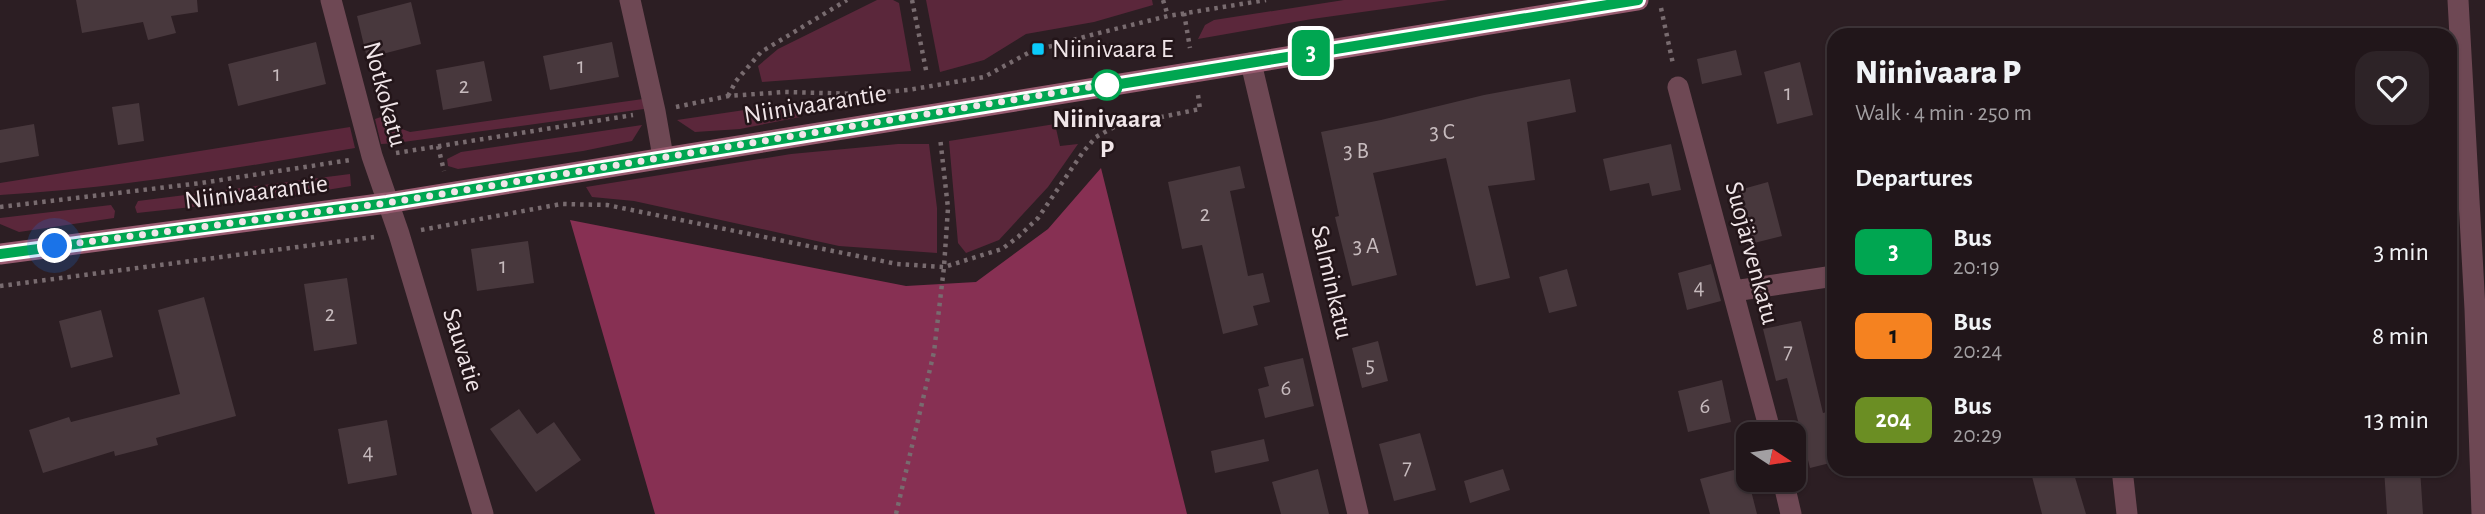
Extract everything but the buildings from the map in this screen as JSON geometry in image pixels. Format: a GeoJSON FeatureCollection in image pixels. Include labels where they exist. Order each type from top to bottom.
{"type":"FeatureCollection","features":[{"type":"Feature","properties":{"kind":"main road","name":"Niinivaarantie"},"geometry":{"type":"LineString","coordinates":[[0,254],[387,203],[1638,0]]}},
{"type":"Feature","properties":{"kind":"street","name":"Notkokatu"},"geometry":{"type":"LineString","coordinates":[[331,0],[387,203]]}},
{"type":"Feature","properties":{"kind":"street"},"geometry":{"type":"LineString","coordinates":[[630,0],[663,157]]}},
{"type":"Feature","properties":{"kind":"street"},"geometry":{"type":"LineString","coordinates":[[2458,0],[2458,192],[2480,308],[2482,514]]}},
{"type":"Feature","properties":{"kind":"street","name":"Salminkatu"},"geometry":{"type":"LineString","coordinates":[[1251,63],[1359,514]]}},
{"type":"Feature","properties":{"kind":"street","name":"Suojärvenkatu"},"geometry":{"type":"LineString","coordinates":[[1678,87],[1768,422]]}},
{"type":"Feature","properties":{"kind":"street","name":"Sauvatie"},"geometry":{"type":"LineString","coordinates":[[387,203],[399,234],[483,514]]}},
{"type":"Feature","properties":{"kind":"street"},"geometry":{"type":"LineString","coordinates":[[1734,291],[1827,277]]}},
{"type":"Feature","properties":{"kind":"street"},"geometry":{"type":"LineString","coordinates":[[2123,476],[2127,514]]}},
{"type":"Feature","properties":{"kind":"street"},"geometry":{"type":"LineString","coordinates":[[1786,492],[1791,514]]}},
{"type":"Feature","properties":{"kind":"path"},"geometry":{"type":"LineString","coordinates":[[728,96],[736,80],[761,52],[847,0]]}},
{"type":"Feature","properties":{"kind":"path"},"geometry":{"type":"LineString","coordinates":[[912,0],[927,75]]}},
{"type":"Feature","properties":{"kind":"path"},"geometry":{"type":"LineString","coordinates":[[1163,0],[1168,16]]}},
{"type":"Feature","properties":{"kind":"path"},"geometry":{"type":"LineString","coordinates":[[1660,0],[1678,87]]}},
{"type":"Feature","properties":{"kind":"path"},"geometry":{"type":"LineString","coordinates":[[0,286],[399,234],[561,204],[607,205],[897,264],[944,267],[987,256],[1018,237],[1038,218],[1096,137],[1114,127],[1199,109],[1184,13]]}},
{"type":"Feature","properties":{"kind":"path"},"geometry":{"type":"LineString","coordinates":[[897,514],[933,352],[944,267],[948,208],[940,137]]}},
{"type":"Feature","properties":{"kind":"shaded area"},"geometry":{"type":"Polygon","coordinates":[[[877,0],[893,0],[899,3],[911,71],[762,82],[758,66],[778,49],[877,0]]]}},
{"type":"Feature","properties":{"kind":"shaded area"},"geometry":{"type":"Polygon","coordinates":[[[926,0],[1152,0],[1153,5],[1094,22],[1026,34],[984,60],[940,72],[926,0]]]}},
{"type":"Feature","properties":{"kind":"shaded area"},"geometry":{"type":"Polygon","coordinates":[[[1344,0],[1448,0],[1312,19],[1198,39],[1205,25],[1214,20],[1344,0]]]}},
{"type":"Feature","properties":{"kind":"shaded area"},"geometry":{"type":"Polygon","coordinates":[[[643,99],[644,109],[396,143],[381,144],[375,119],[384,116],[394,126],[410,132],[643,99]]]}},
{"type":"Feature","properties":{"kind":"shaded area"},"geometry":{"type":"Polygon","coordinates":[[[789,107],[800,117],[740,129],[695,132],[677,120],[758,108],[789,107]]]}},
{"type":"Feature","properties":{"kind":"shaded area"},"geometry":{"type":"Polygon","coordinates":[[[1055,124],[1060,146],[1078,144],[1048,187],[999,240],[966,253],[958,243],[949,141],[1055,124]]]}},
{"type":"Feature","properties":{"kind":"shaded area"},"geometry":{"type":"Polygon","coordinates":[[[642,125],[632,141],[458,169],[448,166],[447,159],[461,152],[642,125]]]}},
{"type":"Feature","properties":{"kind":"shaded area"},"geometry":{"type":"Polygon","coordinates":[[[350,127],[355,148],[134,182],[0,195],[0,183],[350,127]]]}},
{"type":"Feature","properties":{"kind":"shaded area"},"geometry":{"type":"Polygon","coordinates":[[[898,144],[929,144],[937,208],[937,253],[839,246],[634,201],[592,197],[586,187],[791,154],[898,144]]]}},
{"type":"Feature","properties":{"kind":"shaded area"},"geometry":{"type":"Polygon","coordinates":[[[1101,168],[1187,514],[655,514],[570,220],[906,286],[976,282],[1048,229],[1101,168]]]}},
{"type":"Feature","properties":{"kind":"shaded area"},"geometry":{"type":"Polygon","coordinates":[[[350,174],[351,186],[284,197],[137,213],[135,207],[138,201],[350,174]]]}},
{"type":"Feature","properties":{"kind":"shaded area"},"geometry":{"type":"Polygon","coordinates":[[[111,205],[115,211],[114,218],[19,232],[0,224],[0,218],[111,205]]]}},
{"type":"Feature","properties":{"kind":"bus line","name":"3"},"geometry":{"type":"LineString","coordinates":[[0,254],[387,203],[1638,0]]}},
{"type":"Feature","properties":{"kind":"place","name":"Niinivaara E"},"geometry":{"type":"Point","coordinates":[1038,49]}},
{"type":"Feature","properties":{"kind":"place","name":"Niinivaara P"},"geometry":{"type":"Point","coordinates":[1107,85]}},
{"type":"Feature","properties":{"kind":"route"},"geometry":{"type":"LineString","coordinates":[[55,246],[387,203],[1115,83],[1107,85]]}}]}
